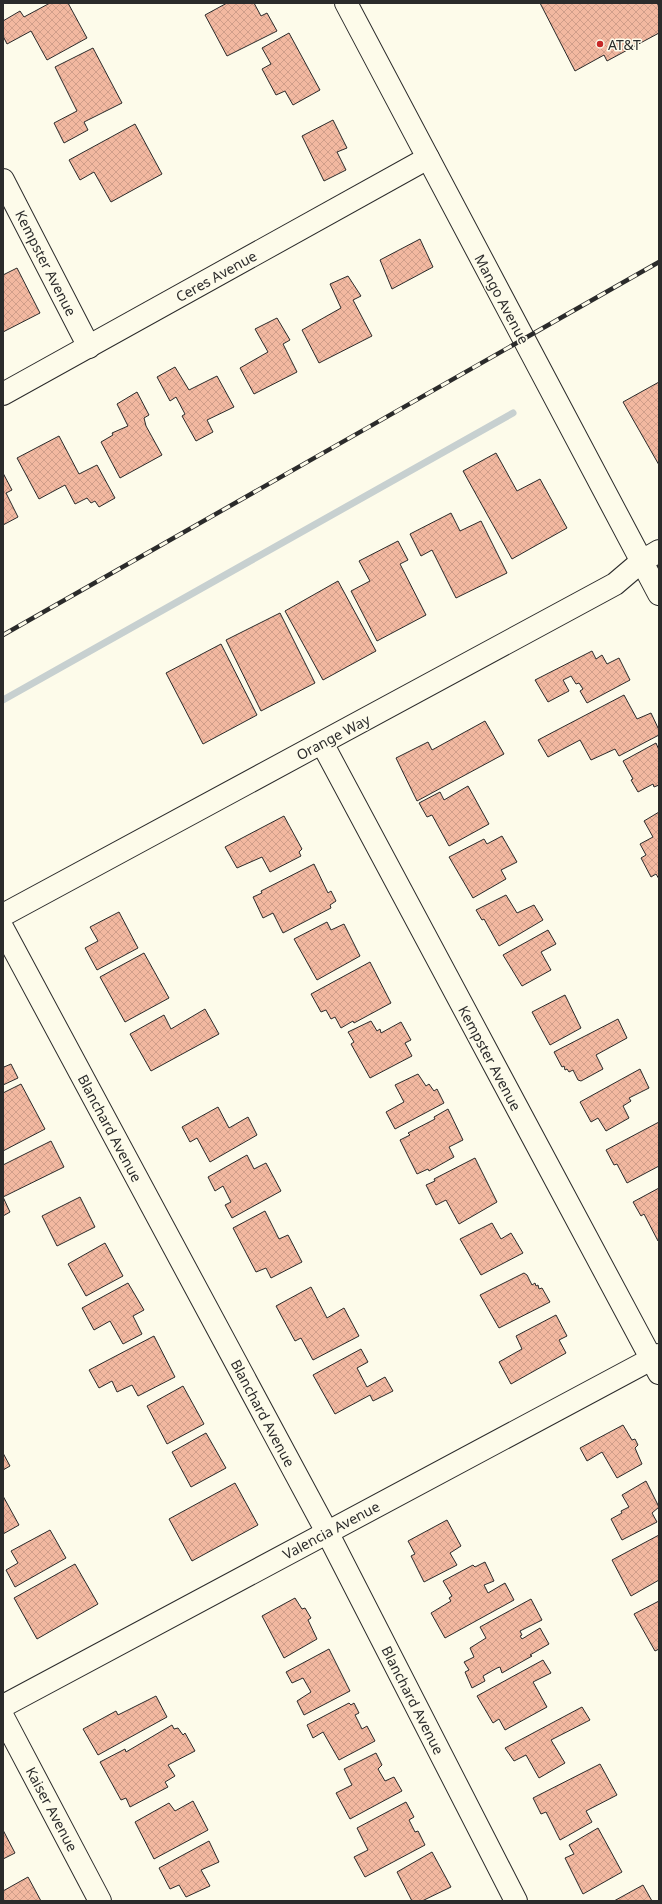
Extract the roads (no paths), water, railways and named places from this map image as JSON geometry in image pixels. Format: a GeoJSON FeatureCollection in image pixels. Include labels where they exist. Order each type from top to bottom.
{"type":"FeatureCollection","features":[{"type":"Feature","properties":{"kind":"street","name":"Mango Avenue"},"geometry":{"type":"LineString","coordinates":[[346,3],[428,158],[650,556],[659,594]]}},
{"type":"Feature","properties":{"kind":"street","name":"Ceres Avenue"},"geometry":{"type":"LineString","coordinates":[[3,394],[428,158]]}},
{"type":"Feature","properties":{"kind":"street","name":"Kempster Avenue"},"geometry":{"type":"LineString","coordinates":[[3,180],[89,347]]}},
{"type":"Feature","properties":{"kind":"street","name":"Orange Way"},"geometry":{"type":"LineString","coordinates":[[3,915],[615,584],[650,556]]}},
{"type":"Feature","properties":{"kind":"street","name":"Kempster Avenue"},"geometry":{"type":"LineString","coordinates":[[322,743],[657,1362]]}},
{"type":"Feature","properties":{"kind":"street","name":"Blanchard Avenue"},"geometry":{"type":"LineString","coordinates":[[3,929],[327,1532],[516,1901]]}},
{"type":"Feature","properties":{"kind":"street","name":"Valencia Avenue"},"geometry":{"type":"LineString","coordinates":[[3,1706],[327,1532],[657,1362]]}},
{"type":"Feature","properties":{"kind":"street","name":"Kaiser Avenue"},"geometry":{"type":"LineString","coordinates":[[3,1717],[100,1901]]}},
{"type":"Feature","properties":{"kind":"waterway"},"geometry":{"type":"LineString","coordinates":[[3,700],[513,413]]}},
{"type":"Feature","properties":{"kind":"railway"},"geometry":{"type":"LineString","coordinates":[[3,635],[659,262]]}},
{"type":"Feature","properties":{"kind":"place","name":"AT&T"},"geometry":{"type":"Point","coordinates":[600,44]}}]}
